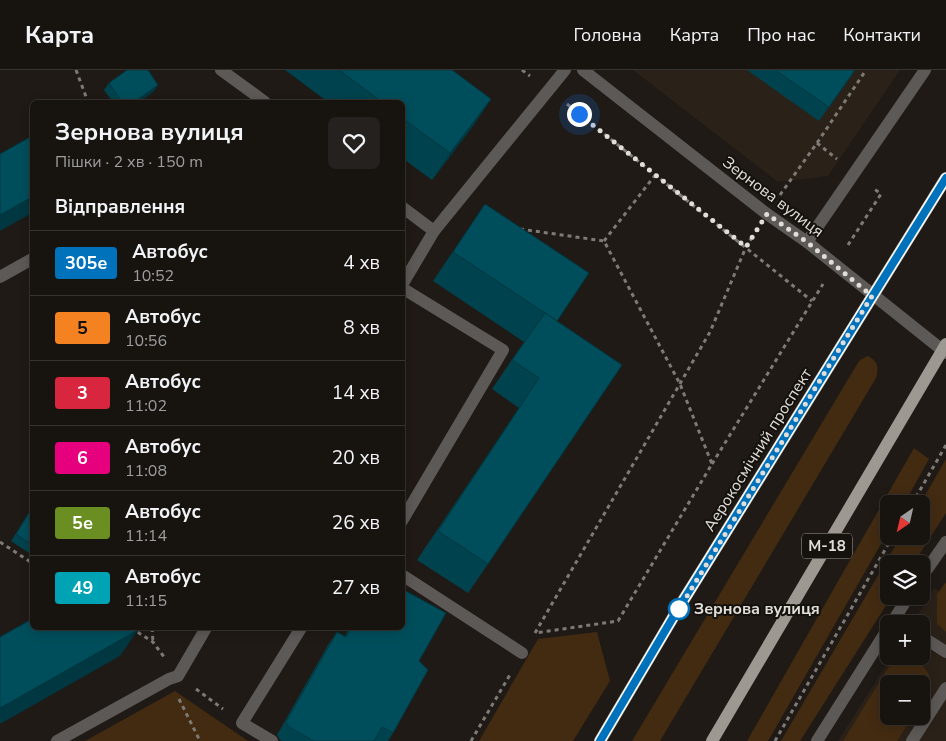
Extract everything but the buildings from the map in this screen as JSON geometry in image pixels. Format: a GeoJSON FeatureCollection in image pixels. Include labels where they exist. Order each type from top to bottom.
{"type":"FeatureCollection","features":[{"type":"Feature","properties":{"kind":"main road","name":"Аерокосмічний проспект"},"geometry":{"type":"LineString","coordinates":[[600,741],[678,609],[946,178]]}},
{"type":"Feature","properties":{"kind":"main road","name":"М-18"},"geometry":{"type":"LineString","coordinates":[[712,741],[945,349]]}},
{"type":"Feature","properties":{"kind":"street"},"geometry":{"type":"LineString","coordinates":[[221,70],[262,100]]}},
{"type":"Feature","properties":{"kind":"street"},"geometry":{"type":"LineString","coordinates":[[405,279],[434,231],[565,70]]}},
{"type":"Feature","properties":{"kind":"street","name":"Зернова вулиця"},"geometry":{"type":"LineString","coordinates":[[583,70],[767,214],[807,242],[872,296],[945,349]]}},
{"type":"Feature","properties":{"kind":"street"},"geometry":{"type":"LineString","coordinates":[[807,242],[925,70]]}},
{"type":"Feature","properties":{"kind":"street"},"geometry":{"type":"LineString","coordinates":[[405,209],[434,231]]}},
{"type":"Feature","properties":{"kind":"street"},"geometry":{"type":"LineString","coordinates":[[0,277],[30,260]]}},
{"type":"Feature","properties":{"kind":"street"},"geometry":{"type":"LineString","coordinates":[[405,290],[503,350],[405,516]]}},
{"type":"Feature","properties":{"kind":"street"},"geometry":{"type":"LineString","coordinates":[[930,565],[946,542]]}},
{"type":"Feature","properties":{"kind":"street"},"geometry":{"type":"LineString","coordinates":[[405,576],[522,653]]}},
{"type":"Feature","properties":{"kind":"street"},"geometry":{"type":"LineString","coordinates":[[57,741],[178,676],[205,630]]}},
{"type":"Feature","properties":{"kind":"street"},"geometry":{"type":"LineString","coordinates":[[272,741],[242,723],[300,630]]}},
{"type":"Feature","properties":{"kind":"street"},"geometry":{"type":"LineString","coordinates":[[930,642],[946,652]]}},
{"type":"Feature","properties":{"kind":"street"},"geometry":{"type":"LineString","coordinates":[[817,741],[880,644]]}},
{"type":"Feature","properties":{"kind":"street"},"geometry":{"type":"LineString","coordinates":[[912,741],[946,688]]}},
{"type":"Feature","properties":{"kind":"path"},"geometry":{"type":"LineString","coordinates":[[76,70],[87,100]]}},
{"type":"Feature","properties":{"kind":"path"},"geometry":{"type":"LineString","coordinates":[[522,70],[656,174],[812,301]]}},
{"type":"Feature","properties":{"kind":"path"},"geometry":{"type":"LineString","coordinates":[[471,741],[710,332],[746,247],[866,70]]}},
{"type":"Feature","properties":{"kind":"path"},"geometry":{"type":"LineString","coordinates":[[535,632],[618,621],[812,301],[881,194],[817,144]]}},
{"type":"Feature","properties":{"kind":"path"},"geometry":{"type":"LineString","coordinates":[[604,241],[656,174]]}},
{"type":"Feature","properties":{"kind":"path"},"geometry":{"type":"LineString","coordinates":[[519,229],[604,241]]}},
{"type":"Feature","properties":{"kind":"path"},"geometry":{"type":"LineString","coordinates":[[604,241],[680,384],[712,464]]}},
{"type":"Feature","properties":{"kind":"path"},"geometry":{"type":"LineString","coordinates":[[917,495],[946,445]]}},
{"type":"Feature","properties":{"kind":"path"},"geometry":{"type":"LineString","coordinates":[[0,542],[30,562]]}},
{"type":"Feature","properties":{"kind":"path"},"geometry":{"type":"LineString","coordinates":[[775,741],[888,545]]}},
{"type":"Feature","properties":{"kind":"path"},"geometry":{"type":"LineString","coordinates":[[152,630],[153,642]]}},
{"type":"Feature","properties":{"kind":"path"},"geometry":{"type":"LineString","coordinates":[[170,679],[200,741]]}},
{"type":"Feature","properties":{"kind":"shaded area"},"geometry":{"type":"Polygon","coordinates":[[[633,70],[900,70],[828,176],[778,182],[633,70]]]}},
{"type":"Feature","properties":{"kind":"shaded area"},"geometry":{"type":"Polygon","coordinates":[[[868,356],[877,365],[876,378],[660,741],[632,741],[856,366],[860,360],[868,356]]]}},
{"type":"Feature","properties":{"kind":"shaded area"},"geometry":{"type":"Polygon","coordinates":[[[914,448],[929,459],[909,495],[887,495],[914,448]]]}},
{"type":"Feature","properties":{"kind":"shaded area"},"geometry":{"type":"Polygon","coordinates":[[[946,459],[946,513],[930,538],[930,495],[925,495],[946,459]]]}},
{"type":"Feature","properties":{"kind":"shaded area"},"geometry":{"type":"Polygon","coordinates":[[[880,508],[880,545],[768,741],[747,741],[880,508]]]}},
{"type":"Feature","properties":{"kind":"shaded area"},"geometry":{"type":"Polygon","coordinates":[[[896,545],[925,545],[919,555],[890,555],[896,545]]]}},
{"type":"Feature","properties":{"kind":"shaded area"},"geometry":{"type":"Polygon","coordinates":[[[880,572],[880,605],[886,605],[800,741],[781,741],[880,572]]]}},
{"type":"Feature","properties":{"kind":"shaded area"},"geometry":{"type":"Polygon","coordinates":[[[946,582],[946,632],[937,624],[937,594],[946,582]]]}},
{"type":"Feature","properties":{"kind":"shaded area"},"geometry":{"type":"Polygon","coordinates":[[[934,588],[946,596],[946,741],[838,741],[886,665],[930,665],[930,615],[918,615],[924,605],[930,605],[930,595],[934,588]]]}},
{"type":"Feature","properties":{"kind":"shaded area"},"geometry":{"type":"Polygon","coordinates":[[[597,632],[610,681],[573,741],[479,741],[538,639],[597,632]]]}},
{"type":"Feature","properties":{"kind":"shaded area"},"geometry":{"type":"Polygon","coordinates":[[[890,665],[921,665],[927,670],[929,675],[884,675],[890,665]]]}},
{"type":"Feature","properties":{"kind":"shaded area"},"geometry":{"type":"Polygon","coordinates":[[[880,681],[880,725],[907,725],[897,741],[843,741],[880,681]]]}},
{"type":"Feature","properties":{"kind":"shaded area"},"geometry":{"type":"Polygon","coordinates":[[[175,691],[248,741],[85,741],[175,691]]]}},
{"type":"Feature","properties":{"kind":"bus line","name":"305e"},"geometry":{"type":"LineString","coordinates":[[600,741],[678,609],[946,178]]}},
{"type":"Feature","properties":{"kind":"place","name":"Зернова вулиця"},"geometry":{"type":"Point","coordinates":[679,609]}},
{"type":"Feature","properties":{"kind":"route"},"geometry":{"type":"LineString","coordinates":[[579,114],[746,247],[767,214],[807,242],[872,296],[679,609]]}}]}
